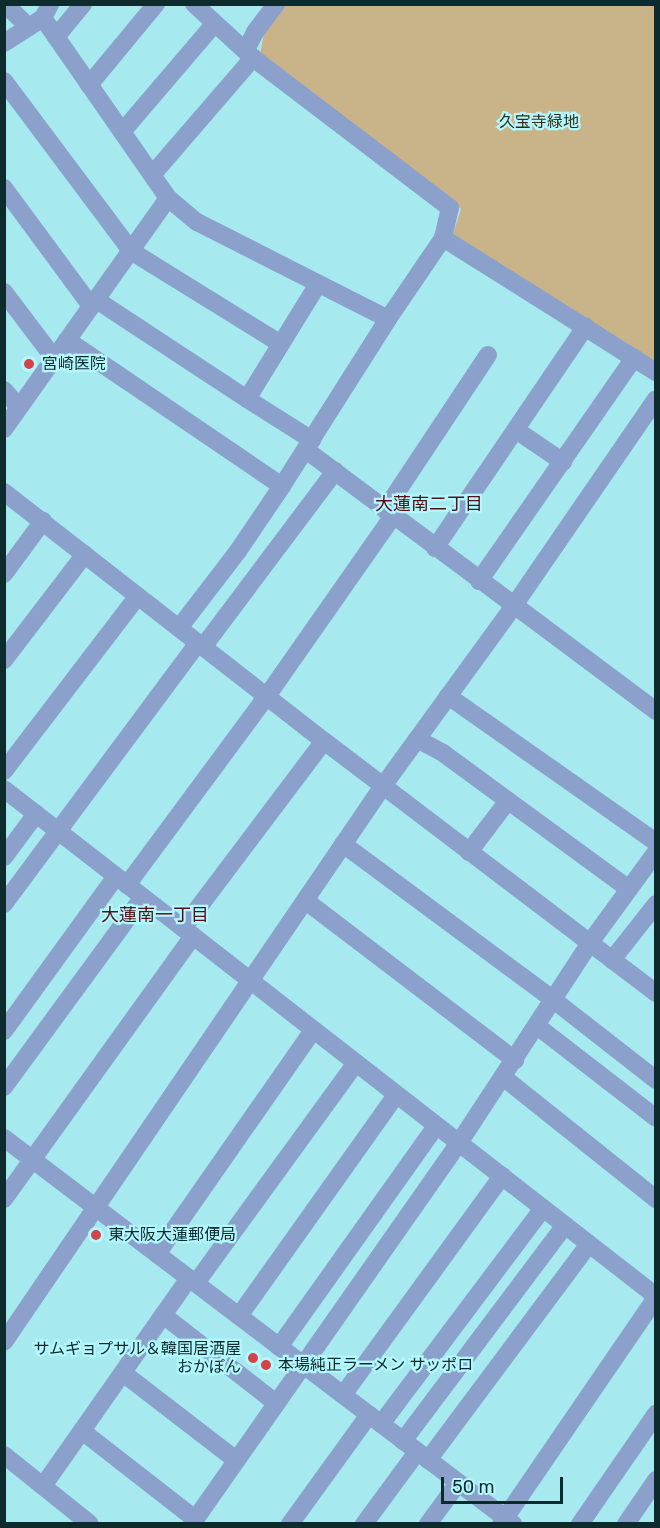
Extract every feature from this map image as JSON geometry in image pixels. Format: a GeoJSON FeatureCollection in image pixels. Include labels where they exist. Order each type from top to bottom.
{"type":"FeatureCollection","features":[{"type":"Feature","properties":{"kind":"street"},"geometry":{"type":"LineString","coordinates":[[4,4],[41,16],[168,198],[198,222],[388,319]]}},
{"type":"Feature","properties":{"kind":"street"},"geometry":{"type":"LineString","coordinates":[[56,37],[83,4]]}},
{"type":"Feature","properties":{"kind":"street"},"geometry":{"type":"LineString","coordinates":[[89,85],[156,4]]}},
{"type":"Feature","properties":{"kind":"street"},"geometry":{"type":"LineString","coordinates":[[179,628],[238,551],[309,445],[388,319],[444,238],[450,208],[250,54],[194,4]]}},
{"type":"Feature","properties":{"kind":"street"},"geometry":{"type":"LineString","coordinates":[[152,175],[250,54],[255,32],[276,4]]}},
{"type":"Feature","properties":{"kind":"street"},"geometry":{"type":"LineString","coordinates":[[4,43],[41,16]]}},
{"type":"Feature","properties":{"kind":"street"},"geometry":{"type":"LineString","coordinates":[[122,132],[215,23]]}},
{"type":"Feature","properties":{"kind":"street"},"geometry":{"type":"LineString","coordinates":[[4,81],[131,251],[281,344]]}},
{"type":"Feature","properties":{"kind":"street"},"geometry":{"type":"LineString","coordinates":[[4,188],[93,303],[248,399],[309,445],[335,471],[389,513],[656,711]]}},
{"type":"Feature","properties":{"kind":"street"},"geometry":{"type":"LineString","coordinates":[[4,429],[168,198]]}},
{"type":"Feature","properties":{"kind":"street"},"geometry":{"type":"LineString","coordinates":[[444,238],[656,372]]}},
{"type":"Feature","properties":{"kind":"street"},"geometry":{"type":"LineString","coordinates":[[248,399],[318,284]]}},
{"type":"Feature","properties":{"kind":"street"},"geometry":{"type":"LineString","coordinates":[[4,292],[54,358]]}},
{"type":"Feature","properties":{"kind":"street"},"geometry":{"type":"LineString","coordinates":[[435,548],[586,326]]}},
{"type":"Feature","properties":{"kind":"street"},"geometry":{"type":"LineString","coordinates":[[67,340],[282,486]]}},
{"type":"Feature","properties":{"kind":"street"},"geometry":{"type":"LineString","coordinates":[[4,1031],[267,696],[389,513],[488,355]]}},
{"type":"Feature","properties":{"kind":"street"},"geometry":{"type":"LineString","coordinates":[[479,581],[634,358]]}},
{"type":"Feature","properties":{"kind":"street"},"geometry":{"type":"LineString","coordinates":[[4,390],[19,407]]}},
{"type":"Feature","properties":{"kind":"street"},"geometry":{"type":"LineString","coordinates":[[4,1342],[383,786],[513,607],[612,461],[654,405]]}},
{"type":"Feature","properties":{"kind":"street"},"geometry":{"type":"LineString","coordinates":[[516,430],[562,462]]}},
{"type":"Feature","properties":{"kind":"street"},"geometry":{"type":"LineString","coordinates":[[4,904],[335,471]]}},
{"type":"Feature","properties":{"kind":"street"},"geometry":{"type":"LineString","coordinates":[[4,492],[324,741],[655,992]]}},
{"type":"Feature","properties":{"kind":"street"},"geometry":{"type":"LineString","coordinates":[[4,574],[43,521]]}},
{"type":"Feature","properties":{"kind":"street"},"geometry":{"type":"LineString","coordinates":[[4,660],[85,554]]}},
{"type":"Feature","properties":{"kind":"street"},"geometry":{"type":"LineString","coordinates":[[4,771],[138,596]]}},
{"type":"Feature","properties":{"kind":"street"},"geometry":{"type":"LineString","coordinates":[[448,696],[656,842]]}},
{"type":"Feature","properties":{"kind":"street"},"geometry":{"type":"LineString","coordinates":[[417,739],[443,753],[629,889]]}},
{"type":"Feature","properties":{"kind":"street"},"geometry":{"type":"LineString","coordinates":[[4,1199],[34,1161],[188,932],[324,741]]}},
{"type":"Feature","properties":{"kind":"street"},"geometry":{"type":"LineString","coordinates":[[4,789],[656,1297],[506,1522],[375,1419],[94,1208],[4,1137]]}},
{"type":"Feature","properties":{"kind":"street"},"geometry":{"type":"LineString","coordinates":[[469,852],[507,802]]}},
{"type":"Feature","properties":{"kind":"street"},"geometry":{"type":"LineString","coordinates":[[4,857],[36,814]]}},
{"type":"Feature","properties":{"kind":"street"},"geometry":{"type":"LineString","coordinates":[[343,844],[555,1000],[656,1080]]}},
{"type":"Feature","properties":{"kind":"street"},"geometry":{"type":"LineString","coordinates":[[82,1431],[193,1521],[459,1143],[590,944],[656,852]]}},
{"type":"Feature","properties":{"kind":"street"},"geometry":{"type":"LineString","coordinates":[[4,1087],[143,897]]}},
{"type":"Feature","properties":{"kind":"street"},"geometry":{"type":"LineString","coordinates":[[306,901],[515,1060]]}},
{"type":"Feature","properties":{"kind":"street"},"geometry":{"type":"LineString","coordinates":[[612,960],[656,904]]}},
{"type":"Feature","properties":{"kind":"street"},"geometry":{"type":"LineString","coordinates":[[537,1026],[656,1118]]}},
{"type":"Feature","properties":{"kind":"street"},"geometry":{"type":"LineString","coordinates":[[157,1254],[313,1030]]}},
{"type":"Feature","properties":{"kind":"street"},"geometry":{"type":"LineString","coordinates":[[43,1486],[163,1315],[192,1281],[356,1064]]}},
{"type":"Feature","properties":{"kind":"street"},"geometry":{"type":"LineString","coordinates":[[503,1077],[656,1199]]}},
{"type":"Feature","properties":{"kind":"street"},"geometry":{"type":"LineString","coordinates":[[239,1316],[396,1095]]}},
{"type":"Feature","properties":{"kind":"street"},"geometry":{"type":"LineString","coordinates":[[279,1347],[436,1126]]}},
{"type":"Feature","properties":{"kind":"street"},"geometry":{"type":"LineString","coordinates":[[343,1395],[502,1176]]}},
{"type":"Feature","properties":{"kind":"street"},"geometry":{"type":"LineString","coordinates":[[290,1524],[543,1208]]}},
{"type":"Feature","properties":{"kind":"street"},"geometry":{"type":"LineString","coordinates":[[364,1524],[416,1451],[565,1225]]}},
{"type":"Feature","properties":{"kind":"street"},"geometry":{"type":"LineString","coordinates":[[416,1451],[589,1244]]}},
{"type":"Feature","properties":{"kind":"street"},"geometry":{"type":"LineString","coordinates":[[163,1315],[276,1403]]}},
{"type":"Feature","properties":{"kind":"street"},"geometry":{"type":"LineString","coordinates":[[123,1373],[237,1460]]}},
{"type":"Feature","properties":{"kind":"street"},"geometry":{"type":"LineString","coordinates":[[580,1524],[656,1414]]}},
{"type":"Feature","properties":{"kind":"street"},"geometry":{"type":"LineString","coordinates":[[4,1455],[90,1524]]}},
{"type":"Feature","properties":{"kind":"street"},"geometry":{"type":"LineString","coordinates":[[626,1524],[656,1480]]}},
{"type":"Feature","properties":{"kind":"street"},"geometry":{"type":"LineString","coordinates":[[428,1524],[458,1483]]}},
{"type":"Feature","properties":{"kind":"green space","name":"久宝寺緑地"},"geometry":{"type":"Polygon","coordinates":[[[285,5],[655,5],[655,371],[452,237],[461,209],[260,54],[264,33],[285,5]]]}},
{"type":"Feature","properties":{"kind":"place","name":"宮崎医院"},"geometry":{"type":"Point","coordinates":[29,364]}},
{"type":"Feature","properties":{"kind":"place","name":"東大阪大蓮郵便局"},"geometry":{"type":"Point","coordinates":[96,1235]}},
{"type":"Feature","properties":{"kind":"place","name":"サムギョプサル＆韓国居酒屋 おかぽん"},"geometry":{"type":"Point","coordinates":[253,1358]}},
{"type":"Feature","properties":{"kind":"place","name":"本場純正ラーメン サッポロ"},"geometry":{"type":"Point","coordinates":[266,1365]}},
{"type":"Feature","properties":{"kind":"district","name":"大蓮南二丁目"},"geometry":{"type":"Point","coordinates":[429,504]}},
{"type":"Feature","properties":{"kind":"district","name":"大蓮南一丁目"},"geometry":{"type":"Point","coordinates":[155,915]}}]}
